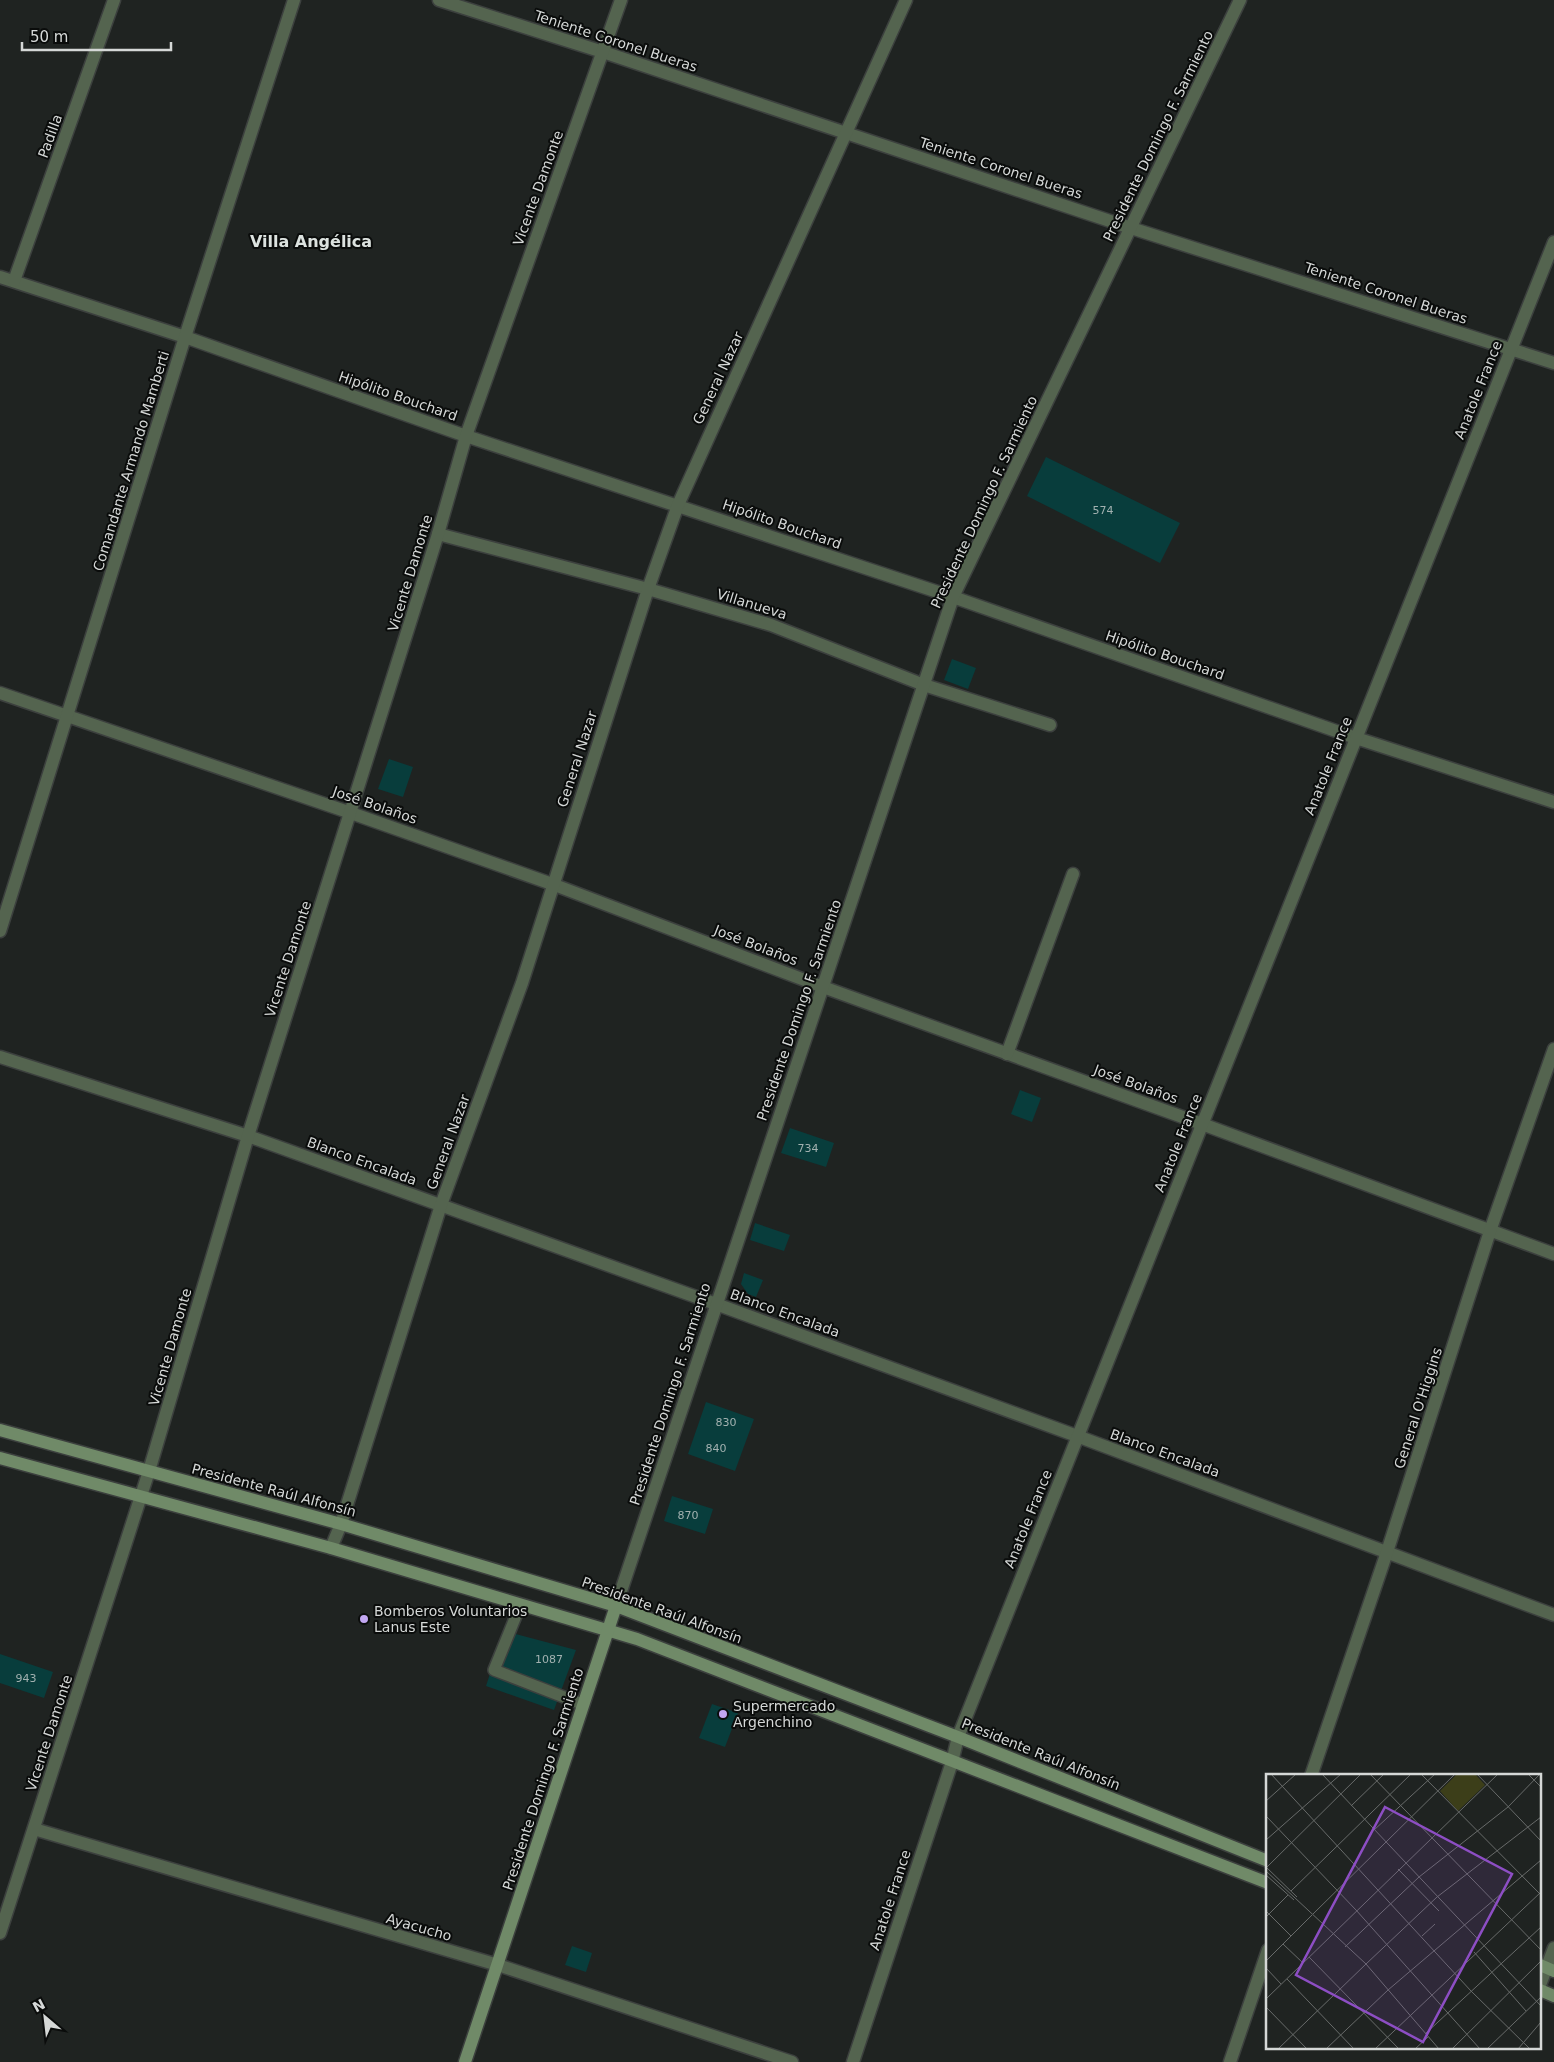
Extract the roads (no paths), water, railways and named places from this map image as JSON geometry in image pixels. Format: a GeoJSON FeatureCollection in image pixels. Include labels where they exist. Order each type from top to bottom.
{"type":"FeatureCollection","features":[{"type":"Feature","properties":{"kind":"main road","name":"Presidente Raúl Alfonsín"},"geometry":{"type":"LineString","coordinates":[[0,1430],[341,1524],[616,1606],[958,1738],[1266,1860]]}},
{"type":"Feature","properties":{"kind":"main road"},"geometry":{"type":"LineString","coordinates":[[0,1458],[331,1548],[520,1606],[638,1639],[1266,1882]]}},
{"type":"Feature","properties":{"kind":"main road","name":"Presidente Domingo F. Sarmiento"},"geometry":{"type":"LineString","coordinates":[[465,2062],[616,1606]]}},
{"type":"Feature","properties":{"kind":"main road"},"geometry":{"type":"LineString","coordinates":[[1542,1991],[1554,1996]]}},
{"type":"Feature","properties":{"kind":"street","name":"Padilla"},"geometry":{"type":"LineString","coordinates":[[14,281],[114,0]]}},
{"type":"Feature","properties":{"kind":"street","name":"Comandante Armando Mamberti"},"geometry":{"type":"LineString","coordinates":[[0,932],[185,338],[294,0]]}},
{"type":"Feature","properties":{"kind":"street","name":"Teniente Coronel Bueras"},"geometry":{"type":"LineString","coordinates":[[438,0],[603,52],[1130,228],[1554,363]]}},
{"type":"Feature","properties":{"kind":"street","name":"Vicente Damonte"},"geometry":{"type":"LineString","coordinates":[[0,1933],[2,1920],[34,1830],[150,1472],[248,1136],[438,534],[466,436],[621,0]]}},
{"type":"Feature","properties":{"kind":"street","name":"General Nazar"},"geometry":{"type":"LineString","coordinates":[[331,1548],[341,1524],[441,1205],[522,982],[648,589],[678,504],[906,0]]}},
{"type":"Feature","properties":{"kind":"street","name":"Presidente Domingo F. Sarmiento"},"geometry":{"type":"LineString","coordinates":[[616,1606],[953,597],[1240,0]]}},
{"type":"Feature","properties":{"kind":"street","name":"Anatole France"},"geometry":{"type":"LineString","coordinates":[[853,2062],[952,1762],[958,1738],[1554,242]]}},
{"type":"Feature","properties":{"kind":"street","name":"Hipólito Bouchard"},"geometry":{"type":"LineString","coordinates":[[0,277],[185,338],[466,436],[678,504],[953,597],[1356,738],[1554,802]]}},
{"type":"Feature","properties":{"kind":"street","name":"Villanueva"},"geometry":{"type":"LineString","coordinates":[[438,534],[648,589],[771,625],[924,684],[1050,725]]}},
{"type":"Feature","properties":{"kind":"street","name":"José Bolaños"},"geometry":{"type":"LineString","coordinates":[[0,693],[552,884],[823,987],[1554,1254]]}},
{"type":"Feature","properties":{"kind":"street"},"geometry":{"type":"LineString","coordinates":[[1007,1054],[1073,874]]}},
{"type":"Feature","properties":{"kind":"street","name":"General O'Higgins"},"geometry":{"type":"LineString","coordinates":[[1312,1774],[1387,1552],[1490,1230],[1554,1049]]}},
{"type":"Feature","properties":{"kind":"street","name":"Blanco Encalada"},"geometry":{"type":"LineString","coordinates":[[0,1057],[248,1136],[441,1205],[1077,1436],[1554,1615]]}},
{"type":"Feature","properties":{"kind":"street","name":"Ayacucho"},"geometry":{"type":"LineString","coordinates":[[34,1830],[498,1965],[792,2062]]}},
{"type":"Feature","properties":{"kind":"street"},"geometry":{"type":"LineString","coordinates":[[1542,1980],[1554,1948]]}},
{"type":"Feature","properties":{"kind":"street"},"geometry":{"type":"LineString","coordinates":[[1230,2062],[1266,1956]]}},
{"type":"Feature","properties":{"kind":"lane"},"geometry":{"type":"LineString","coordinates":[[520,1606],[494,1670],[582,1704]]}},
{"type":"Feature","properties":{"kind":"place","name":"Bomberos Voluntarios Lanus Este"},"geometry":{"type":"Point","coordinates":[364,1619]}},
{"type":"Feature","properties":{"kind":"place","name":"Supermercado Argenchino"},"geometry":{"type":"Point","coordinates":[723,1714]}},
{"type":"Feature","properties":{"kind":"district","name":"Villa Angélica"},"geometry":{"type":"Point","coordinates":[311,241]}}]}
